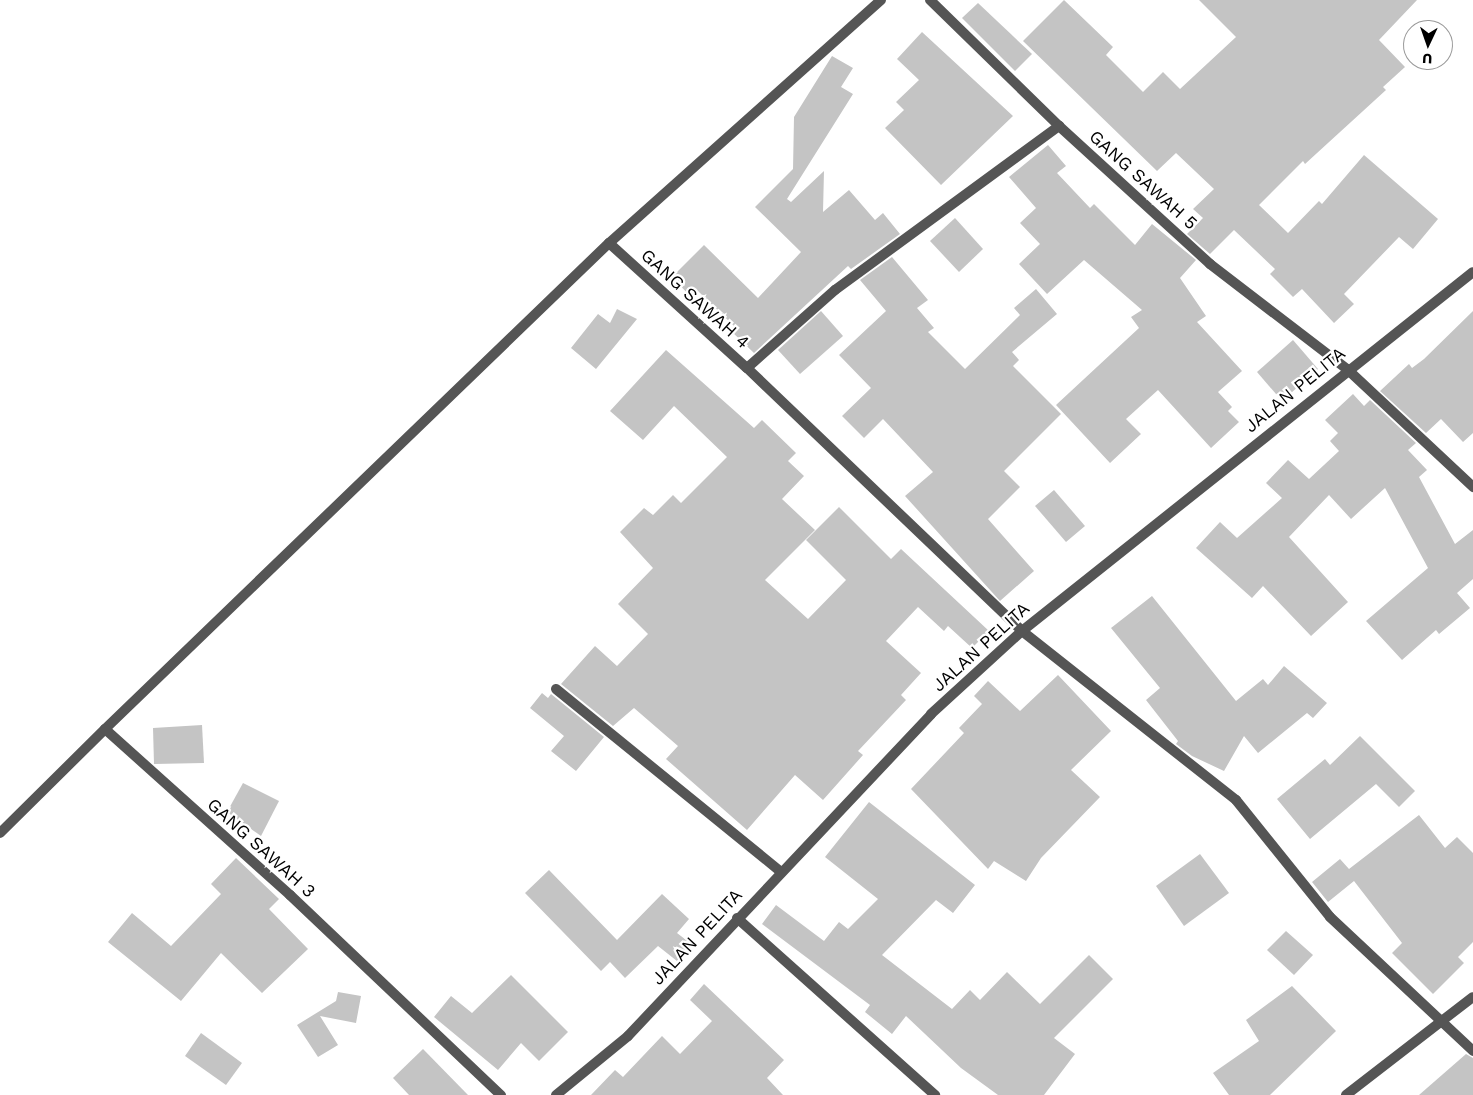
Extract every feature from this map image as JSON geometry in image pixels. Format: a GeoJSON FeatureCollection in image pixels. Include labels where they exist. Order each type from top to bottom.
{"type":"FeatureCollection","features":[{"type":"Feature","properties":{"kind":"street"},"geometry":{"type":"LineString","coordinates":[[0,833],[105,729],[609,243],[881,0]]}},
{"type":"Feature","properties":{"kind":"street","name":"GANG SAWAH 5"},"geometry":{"type":"LineString","coordinates":[[930,0],[1059,126],[1210,264],[1347,369],[1473,487]]}},
{"type":"Feature","properties":{"kind":"street"},"geometry":{"type":"LineString","coordinates":[[747,368],[836,290],[1059,126]]}},
{"type":"Feature","properties":{"kind":"street","name":"GANG SAWAH 4"},"geometry":{"type":"LineString","coordinates":[[609,243],[747,368],[1022,631],[1236,800],[1330,916],[1473,1051]]}},
{"type":"Feature","properties":{"kind":"street","name":"JALAN PELITA"},"geometry":{"type":"LineString","coordinates":[[556,1095],[628,1036],[780,871],[931,714],[1022,631],[1347,369],[1473,272]]}},
{"type":"Feature","properties":{"kind":"street"},"geometry":{"type":"LineString","coordinates":[[556,689],[780,871]]}},
{"type":"Feature","properties":{"kind":"street","name":"GANG SAWAH 3"},"geometry":{"type":"LineString","coordinates":[[105,729],[290,895],[501,1095]]}},
{"type":"Feature","properties":{"kind":"street"},"geometry":{"type":"LineString","coordinates":[[737,918],[935,1095]]}},
{"type":"Feature","properties":{"kind":"street"},"geometry":{"type":"LineString","coordinates":[[1346,1095],[1473,997]]}},
{"type":"Feature","properties":{"kind":"building"},"geometry":{"type":"Polygon","coordinates":[[[1064,0],[1113,47],[1106,55],[1143,92],[1163,72],[1180,89],[1236,37],[1199,0],[1417,0],[1379,40],[1403,65],[1403,69],[1383,87],[1386,90],[1305,164],[1303,161],[1259,205],[1288,233],[1319,201],[1322,204],[1364,155],[1438,219],[1413,249],[1399,237],[1344,294],[1354,304],[1334,323],[1302,289],[1293,297],[1270,274],[1275,269],[1234,230],[1210,254],[1187,234],[1203,218],[1193,209],[1214,189],[1176,153],[1157,171],[1023,41],[1064,0]]]}},
{"type":"Feature","properties":{"kind":"building"},"geometry":{"type":"Polygon","coordinates":[[[978,3],[1032,54],[1015,71],[962,18],[978,3]]]}},
{"type":"Feature","properties":{"kind":"building"},"geometry":{"type":"Polygon","coordinates":[[[922,32],[1013,116],[941,185],[885,128],[904,110],[896,102],[919,80],[897,59],[922,32]]]}},
{"type":"Feature","properties":{"kind":"building"},"geometry":{"type":"Polygon","coordinates":[[[832,56],[853,68],[841,87],[853,94],[787,199],[791,202],[824,171],[823,212],[849,190],[875,220],[883,213],[900,234],[851,269],[848,266],[754,353],[730,330],[734,326],[698,291],[691,297],[672,277],[704,245],[758,298],[801,252],[755,207],[793,169],[794,117],[832,56]]]}},
{"type":"Feature","properties":{"kind":"building"},"geometry":{"type":"Polygon","coordinates":[[[1048,145],[1066,166],[1057,173],[1090,208],[1094,204],[1135,245],[1152,224],[1196,260],[1180,278],[1206,316],[1197,322],[1242,371],[1218,392],[1232,407],[1228,411],[1239,422],[1211,448],[1158,390],[1126,419],[1141,434],[1110,463],[1056,405],[1139,328],[1131,317],[1142,310],[1084,260],[1047,294],[1019,264],[1040,244],[1020,223],[1036,208],[1009,177],[1048,145]]]}},
{"type":"Feature","properties":{"kind":"building"},"geometry":{"type":"Polygon","coordinates":[[[955,218],[983,249],[959,272],[930,241],[955,218]]]}},
{"type":"Feature","properties":{"kind":"building"},"geometry":{"type":"Polygon","coordinates":[[[892,257],[928,300],[917,308],[934,328],[928,332],[965,369],[1020,315],[1014,308],[1036,289],[1057,314],[1012,352],[1019,360],[1013,366],[1061,414],[1004,471],[1020,487],[988,519],[1034,571],[1000,601],[905,496],[933,472],[883,419],[864,438],[842,416],[871,388],[839,355],[886,311],[860,280],[892,257]]]}},
{"type":"Feature","properties":{"kind":"building"},"geometry":{"type":"Polygon","coordinates":[[[617,309],[637,319],[596,369],[571,348],[598,314],[610,323],[617,309]]]}},
{"type":"Feature","properties":{"kind":"building"},"geometry":{"type":"Polygon","coordinates":[[[821,311],[843,336],[800,374],[778,350],[821,311]]]}},
{"type":"Feature","properties":{"kind":"building"},"geometry":{"type":"Polygon","coordinates":[[[1473,311],[1473,433],[1463,442],[1441,419],[1426,433],[1380,391],[1409,364],[1412,368],[1424,359],[1473,311]]]}},
{"type":"Feature","properties":{"kind":"building"},"geometry":{"type":"Polygon","coordinates":[[[1293,340],[1318,369],[1282,401],[1257,372],[1293,340]]]}},
{"type":"Feature","properties":{"kind":"building"},"geometry":{"type":"Polygon","coordinates":[[[666,350],[754,428],[762,420],[796,453],[788,461],[804,476],[782,499],[815,530],[765,580],[808,619],[846,580],[806,540],[839,507],[891,559],[901,549],[989,631],[972,648],[948,626],[944,631],[918,607],[886,641],[921,673],[901,695],[906,700],[858,751],[863,755],[823,800],[795,775],[747,830],[666,759],[678,746],[634,708],[613,726],[561,684],[595,646],[617,666],[648,634],[618,604],[653,568],[620,532],[644,508],[653,515],[673,495],[681,503],[727,457],[674,406],[643,440],[610,411],[666,350]]]}},
{"type":"Feature","properties":{"kind":"building"},"geometry":{"type":"Polygon","coordinates":[[[1353,394],[1364,406],[1370,400],[1416,443],[1408,450],[1427,470],[1419,477],[1455,544],[1473,530],[1473,579],[1457,593],[1470,608],[1439,634],[1436,630],[1402,660],[1366,621],[1428,568],[1385,488],[1351,519],[1329,495],[1289,537],[1348,602],[1311,636],[1263,586],[1252,598],[1196,548],[1220,522],[1237,538],[1282,498],[1266,483],[1288,460],[1309,479],[1339,451],[1330,441],[1338,433],[1325,420],[1353,394]]]}},
{"type":"Feature","properties":{"kind":"building"},"geometry":{"type":"Polygon","coordinates":[[[1054,490],[1085,526],[1066,542],[1035,506],[1054,490]]]}},
{"type":"Feature","properties":{"kind":"building"},"geometry":{"type":"Polygon","coordinates":[[[1152,596],[1236,701],[1263,679],[1268,685],[1284,666],[1327,703],[1313,718],[1307,713],[1258,753],[1244,736],[1224,771],[1192,756],[1176,744],[1178,741],[1146,700],[1160,688],[1111,628],[1152,596]]]}},
{"type":"Feature","properties":{"kind":"building"},"geometry":{"type":"Polygon","coordinates":[[[1058,675],[1111,731],[1071,770],[1100,797],[1041,858],[1026,881],[994,861],[988,869],[911,789],[964,733],[959,728],[982,704],[974,696],[988,681],[1020,711],[1058,675]]]}},
{"type":"Feature","properties":{"kind":"building"},"geometry":{"type":"Polygon","coordinates":[[[542,693],[548,698],[551,694],[604,737],[576,771],[551,751],[564,736],[530,708],[542,693]]]}},
{"type":"Feature","properties":{"kind":"building"},"geometry":{"type":"Polygon","coordinates":[[[202,725],[204,763],[154,764],[153,728],[202,725]]]}},
{"type":"Feature","properties":{"kind":"building"},"geometry":{"type":"Polygon","coordinates":[[[1360,736],[1415,791],[1399,807],[1376,784],[1310,839],[1277,799],[1325,759],[1330,765],[1360,736]]]}},
{"type":"Feature","properties":{"kind":"building"},"geometry":{"type":"Polygon","coordinates":[[[243,783],[279,801],[261,836],[227,812],[243,783]]]}},
{"type":"Feature","properties":{"kind":"building"},"geometry":{"type":"Polygon","coordinates":[[[869,802],[975,885],[953,913],[936,900],[882,955],[952,1009],[970,990],[980,1000],[1007,972],[1040,1004],[1089,955],[1113,979],[1054,1038],[1075,1054],[1044,1095],[998,1095],[961,1068],[906,1016],[892,1034],[865,1012],[870,1005],[762,924],[776,905],[824,941],[839,922],[848,929],[878,899],[825,857],[869,802]]]}},
{"type":"Feature","properties":{"kind":"building"},"geometry":{"type":"Polygon","coordinates":[[[1419,815],[1445,848],[1457,837],[1473,853],[1473,942],[1458,957],[1464,963],[1433,994],[1392,953],[1402,943],[1354,881],[1328,902],[1312,882],[1340,859],[1349,869],[1419,815]]]}},
{"type":"Feature","properties":{"kind":"building"},"geometry":{"type":"Polygon","coordinates":[[[1200,854],[1229,893],[1184,926],[1156,886],[1200,854]]]}},
{"type":"Feature","properties":{"kind":"building"},"geometry":{"type":"Polygon","coordinates":[[[236,858],[279,899],[269,909],[308,949],[262,993],[221,953],[181,1001],[108,942],[132,913],[171,946],[221,894],[211,884],[236,858]]]}},
{"type":"Feature","properties":{"kind":"building"},"geometry":{"type":"Polygon","coordinates":[[[549,870],[617,940],[662,894],[689,919],[677,933],[690,943],[677,961],[658,946],[625,978],[610,962],[601,971],[525,893],[549,870]]]}},
{"type":"Feature","properties":{"kind":"building"},"geometry":{"type":"Polygon","coordinates":[[[1286,931],[1313,955],[1294,975],[1267,950],[1286,931]]]}},
{"type":"Feature","properties":{"kind":"building"},"geometry":{"type":"Polygon","coordinates":[[[511,975],[568,1032],[539,1061],[521,1043],[498,1070],[434,1017],[451,996],[472,1013],[511,975]]]}},
{"type":"Feature","properties":{"kind":"building"},"geometry":{"type":"Polygon","coordinates":[[[704,984],[784,1060],[767,1078],[783,1095],[591,1095],[615,1070],[623,1077],[662,1036],[680,1054],[712,1021],[690,1000],[704,984]]]}},
{"type":"Feature","properties":{"kind":"building"},"geometry":{"type":"Polygon","coordinates":[[[1292,986],[1336,1031],[1270,1095],[1229,1095],[1213,1073],[1259,1041],[1246,1020],[1292,986]]]}},
{"type":"Feature","properties":{"kind":"building"},"geometry":{"type":"Polygon","coordinates":[[[338,992],[361,996],[356,1023],[320,1016],[338,1045],[318,1057],[297,1025],[336,1001],[338,992]]]}},
{"type":"Feature","properties":{"kind":"building"},"geometry":{"type":"Polygon","coordinates":[[[201,1033],[242,1063],[226,1085],[185,1056],[201,1033]]]}},
{"type":"Feature","properties":{"kind":"building"},"geometry":{"type":"Polygon","coordinates":[[[423,1049],[468,1095],[409,1095],[393,1078],[423,1049]]]}},
{"type":"Feature","properties":{"kind":"building"},"geometry":{"type":"Polygon","coordinates":[[[1466,1054],[1473,1058],[1473,1095],[1419,1095],[1466,1054]]]}}]}
